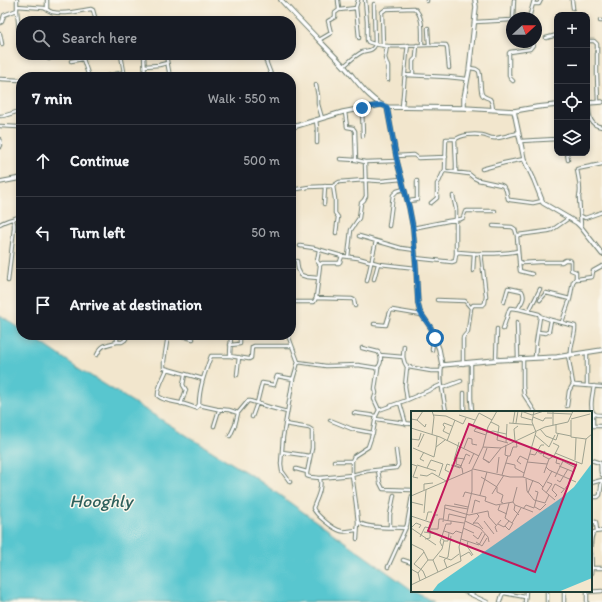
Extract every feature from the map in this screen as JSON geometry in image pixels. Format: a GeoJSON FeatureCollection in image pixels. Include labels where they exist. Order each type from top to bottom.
{"type":"FeatureCollection","features":[{"type":"Feature","properties":{"kind":"street"},"geometry":{"type":"LineString","coordinates":[[17,0],[18,16]]}},
{"type":"Feature","properties":{"kind":"street"},"geometry":{"type":"LineString","coordinates":[[47,0],[47,9]]}},
{"type":"Feature","properties":{"kind":"street"},"geometry":{"type":"LineString","coordinates":[[281,0],[374,100],[381,105],[387,107],[464,108],[514,111],[536,107],[554,106]]}},
{"type":"Feature","properties":{"kind":"street"},"geometry":{"type":"LineString","coordinates":[[319,40],[331,33],[328,21],[335,17],[335,13],[340,8],[338,0]]}},
{"type":"Feature","properties":{"kind":"street"},"geometry":{"type":"LineString","coordinates":[[358,0],[356,8],[359,38]]}},
{"type":"Feature","properties":{"kind":"street"},"geometry":{"type":"LineString","coordinates":[[365,0],[367,22],[366,40],[368,42],[375,45],[385,46],[446,45],[449,68]]}},
{"type":"Feature","properties":{"kind":"street"},"geometry":{"type":"LineString","coordinates":[[464,108],[464,98],[470,68],[475,22],[475,0]]}},
{"type":"Feature","properties":{"kind":"street"},"geometry":{"type":"LineString","coordinates":[[513,12],[514,0]]}},
{"type":"Feature","properties":{"kind":"street"},"geometry":{"type":"LineString","coordinates":[[531,12],[534,0]]}},
{"type":"Feature","properties":{"kind":"street"},"geometry":{"type":"LineString","coordinates":[[534,4],[539,4],[541,0]]}},
{"type":"Feature","properties":{"kind":"street"},"geometry":{"type":"LineString","coordinates":[[572,0],[573,8]]}},
{"type":"Feature","properties":{"kind":"street"},"geometry":{"type":"LineString","coordinates":[[344,66],[360,53],[372,50],[375,45],[374,4]]}},
{"type":"Feature","properties":{"kind":"street"},"geometry":{"type":"LineString","coordinates":[[17,6],[47,9],[51,12],[60,13],[91,9],[93,10],[95,16]]}},
{"type":"Feature","properties":{"kind":"street"},"geometry":{"type":"LineString","coordinates":[[338,11],[356,8]]}},
{"type":"Feature","properties":{"kind":"street"},"geometry":{"type":"LineString","coordinates":[[388,80],[382,12],[386,9],[414,8],[422,23],[422,45]]}},
{"type":"Feature","properties":{"kind":"street"},"geometry":{"type":"LineString","coordinates":[[0,23],[2,22],[4,15],[17,10]]}},
{"type":"Feature","properties":{"kind":"street"},"geometry":{"type":"LineString","coordinates":[[475,22],[506,20]]}},
{"type":"Feature","properties":{"kind":"street"},"geometry":{"type":"LineString","coordinates":[[428,28],[429,45]]}},
{"type":"Feature","properties":{"kind":"street"},"geometry":{"type":"LineString","coordinates":[[0,34],[2,44]]}},
{"type":"Feature","properties":{"kind":"street"},"geometry":{"type":"LineString","coordinates":[[546,38],[554,36]]}},
{"type":"Feature","properties":{"kind":"street"},"geometry":{"type":"LineString","coordinates":[[590,41],[594,41],[597,44],[597,75],[600,102],[590,103]]}},
{"type":"Feature","properties":{"kind":"street"},"geometry":{"type":"LineString","coordinates":[[413,75],[413,60],[416,58],[417,45]]}},
{"type":"Feature","properties":{"kind":"street"},"geometry":{"type":"LineString","coordinates":[[402,107],[408,46]]}},
{"type":"Feature","properties":{"kind":"street"},"geometry":{"type":"LineString","coordinates":[[513,81],[509,75],[509,53],[531,48]]}},
{"type":"Feature","properties":{"kind":"street"},"geometry":{"type":"LineString","coordinates":[[72,61],[78,60]]}},
{"type":"Feature","properties":{"kind":"street"},"geometry":{"type":"LineString","coordinates":[[83,60],[87,72]]}},
{"type":"Feature","properties":{"kind":"street"},"geometry":{"type":"LineString","coordinates":[[122,60],[124,72]]}},
{"type":"Feature","properties":{"kind":"street"},"geometry":{"type":"LineString","coordinates":[[144,60],[145,72]]}},
{"type":"Feature","properties":{"kind":"street"},"geometry":{"type":"LineString","coordinates":[[167,60],[169,72]]}},
{"type":"Feature","properties":{"kind":"street"},"geometry":{"type":"LineString","coordinates":[[266,60],[270,72]]}},
{"type":"Feature","properties":{"kind":"street"},"geometry":{"type":"LineString","coordinates":[[144,66],[167,63]]}},
{"type":"Feature","properties":{"kind":"street"},"geometry":{"type":"LineString","coordinates":[[470,68],[479,71],[481,94],[490,99],[493,110]]}},
{"type":"Feature","properties":{"kind":"street"},"geometry":{"type":"LineString","coordinates":[[406,75],[467,79]]}},
{"type":"Feature","properties":{"kind":"street"},"geometry":{"type":"LineString","coordinates":[[0,79],[16,80]]}},
{"type":"Feature","properties":{"kind":"street"},"geometry":{"type":"LineString","coordinates":[[316,85],[318,104],[322,118]]}},
{"type":"Feature","properties":{"kind":"street"},"geometry":{"type":"LineString","coordinates":[[296,126],[345,112],[381,105]]}},
{"type":"Feature","properties":{"kind":"street"},"geometry":{"type":"LineString","coordinates":[[387,107],[397,161],[408,201],[413,228],[418,304],[420,312],[431,328],[439,349],[442,365],[442,386],[446,411]]}},
{"type":"Feature","properties":{"kind":"street"},"geometry":{"type":"LineString","coordinates":[[362,108],[363,136]]}},
{"type":"Feature","properties":{"kind":"street"},"geometry":{"type":"LineString","coordinates":[[514,111],[524,159],[542,202],[576,222],[602,254]]}},
{"type":"Feature","properties":{"kind":"street"},"geometry":{"type":"LineString","coordinates":[[0,116],[10,115],[16,112]]}},
{"type":"Feature","properties":{"kind":"street"},"geometry":{"type":"LineString","coordinates":[[345,112],[347,127],[353,128],[355,131],[356,160]]}},
{"type":"Feature","properties":{"kind":"street"},"geometry":{"type":"LineString","coordinates":[[590,117],[593,124],[602,127]]}},
{"type":"Feature","properties":{"kind":"street"},"geometry":{"type":"LineString","coordinates":[[316,120],[317,143]]}},
{"type":"Feature","properties":{"kind":"street"},"geometry":{"type":"LineString","coordinates":[[0,126],[16,127]]}},
{"type":"Feature","properties":{"kind":"street"},"geometry":{"type":"LineString","coordinates":[[431,203],[436,199],[437,184],[445,170],[446,139],[456,139],[470,135],[484,135],[489,138],[497,138],[519,133]]}},
{"type":"Feature","properties":{"kind":"street"},"geometry":{"type":"LineString","coordinates":[[0,139],[0,147]]}},
{"type":"Feature","properties":{"kind":"street"},"geometry":{"type":"LineString","coordinates":[[456,139],[456,172]]}},
{"type":"Feature","properties":{"kind":"street"},"geometry":{"type":"LineString","coordinates":[[520,141],[554,139]]}},
{"type":"Feature","properties":{"kind":"street"},"geometry":{"type":"LineString","coordinates":[[396,156],[414,155],[418,158],[446,157]]}},
{"type":"Feature","properties":{"kind":"street"},"geometry":{"type":"LineString","coordinates":[[567,156],[568,160]]}},
{"type":"Feature","properties":{"kind":"street"},"geometry":{"type":"LineString","coordinates":[[340,158],[365,162],[397,161]]}},
{"type":"Feature","properties":{"kind":"street"},"geometry":{"type":"LineString","coordinates":[[482,169],[524,159]]}},
{"type":"Feature","properties":{"kind":"street"},"geometry":{"type":"LineString","coordinates":[[348,257],[351,228],[359,218],[361,203],[366,196],[365,162]]}},
{"type":"Feature","properties":{"kind":"street"},"geometry":{"type":"LineString","coordinates":[[581,227],[579,197],[580,187],[577,170],[602,164]]}},
{"type":"Feature","properties":{"kind":"street"},"geometry":{"type":"LineString","coordinates":[[445,170],[448,172],[469,174],[478,180],[504,186],[508,199],[510,200],[533,203],[542,202]]}},
{"type":"Feature","properties":{"kind":"street"},"geometry":{"type":"LineString","coordinates":[[0,182],[16,179]]}},
{"type":"Feature","properties":{"kind":"street"},"geometry":{"type":"LineString","coordinates":[[296,189],[333,186],[339,182],[402,179]]}},
{"type":"Feature","properties":{"kind":"street"},"geometry":{"type":"LineString","coordinates":[[408,201],[417,200],[417,181]]}},
{"type":"Feature","properties":{"kind":"street"},"geometry":{"type":"LineString","coordinates":[[324,204],[325,186]]}},
{"type":"Feature","properties":{"kind":"street"},"geometry":{"type":"LineString","coordinates":[[333,186],[335,213],[338,217],[336,232]]}},
{"type":"Feature","properties":{"kind":"street"},"geometry":{"type":"LineString","coordinates":[[389,226],[393,195],[397,190],[404,189]]}},
{"type":"Feature","properties":{"kind":"street"},"geometry":{"type":"LineString","coordinates":[[415,258],[452,262],[455,261],[456,209],[454,196]]}},
{"type":"Feature","properties":{"kind":"street"},"geometry":{"type":"LineString","coordinates":[[413,228],[448,220],[461,219],[467,211],[495,211]]}},
{"type":"Feature","properties":{"kind":"street"},"geometry":{"type":"LineString","coordinates":[[581,216],[585,218],[602,212]]}},
{"type":"Feature","properties":{"kind":"street"},"geometry":{"type":"LineString","coordinates":[[0,224],[16,218]]}},
{"type":"Feature","properties":{"kind":"street"},"geometry":{"type":"LineString","coordinates":[[517,237],[520,234],[548,232],[569,218]]}},
{"type":"Feature","properties":{"kind":"street"},"geometry":{"type":"LineString","coordinates":[[8,280],[14,228],[13,220]]}},
{"type":"Feature","properties":{"kind":"street"},"geometry":{"type":"LineString","coordinates":[[493,226],[512,227],[515,230],[520,271],[532,274]]}},
{"type":"Feature","properties":{"kind":"street"},"geometry":{"type":"LineString","coordinates":[[359,236],[401,248],[415,250]]}},
{"type":"Feature","properties":{"kind":"street"},"geometry":{"type":"LineString","coordinates":[[367,281],[376,241]]}},
{"type":"Feature","properties":{"kind":"street"},"geometry":{"type":"LineString","coordinates":[[300,246],[342,256],[358,258],[378,264],[416,268]]}},
{"type":"Feature","properties":{"kind":"street"},"geometry":{"type":"LineString","coordinates":[[296,302],[314,302],[316,298],[320,265],[317,261],[319,250]]}},
{"type":"Feature","properties":{"kind":"street"},"geometry":{"type":"LineString","coordinates":[[456,254],[458,252],[506,253],[518,251]]}},
{"type":"Feature","properties":{"kind":"street"},"geometry":{"type":"LineString","coordinates":[[473,271],[474,253]]}},
{"type":"Feature","properties":{"kind":"street"},"geometry":{"type":"LineString","coordinates":[[471,308],[473,305],[483,305],[485,303],[486,296],[481,253]]}},
{"type":"Feature","properties":{"kind":"street"},"geometry":{"type":"LineString","coordinates":[[320,265],[322,263],[339,263],[342,256]]}},
{"type":"Feature","properties":{"kind":"street"},"geometry":{"type":"LineString","coordinates":[[520,262],[562,262],[565,260],[570,260],[571,270],[575,271],[576,278],[573,282],[570,300],[562,322]]}},
{"type":"Feature","properties":{"kind":"street"},"geometry":{"type":"LineString","coordinates":[[297,261],[298,269],[301,275],[318,278]]}},
{"type":"Feature","properties":{"kind":"street"},"geometry":{"type":"LineString","coordinates":[[374,279],[378,264]]}},
{"type":"Feature","properties":{"kind":"street"},"geometry":{"type":"LineString","coordinates":[[576,278],[592,277],[593,271],[602,266]]}},
{"type":"Feature","properties":{"kind":"street"},"geometry":{"type":"LineString","coordinates":[[504,302],[508,288],[522,291],[524,298],[518,309]]}},
{"type":"Feature","properties":{"kind":"street"},"geometry":{"type":"LineString","coordinates":[[529,312],[540,289]]}},
{"type":"Feature","properties":{"kind":"street"},"geometry":{"type":"LineString","coordinates":[[540,300],[546,293],[570,300]]}},
{"type":"Feature","properties":{"kind":"street"},"geometry":{"type":"LineString","coordinates":[[316,298],[352,299],[354,300],[355,306]]}},
{"type":"Feature","properties":{"kind":"street"},"geometry":{"type":"LineString","coordinates":[[438,300],[465,301],[471,308],[468,331],[463,338],[462,364]]}},
{"type":"Feature","properties":{"kind":"street"},"geometry":{"type":"LineString","coordinates":[[503,329],[509,309],[511,308],[538,314],[551,320],[574,325],[575,327],[569,355],[573,384],[568,392],[567,406]]}},
{"type":"Feature","properties":{"kind":"street"},"geometry":{"type":"LineString","coordinates":[[374,324],[386,325],[392,310],[422,315]]}},
{"type":"Feature","properties":{"kind":"street"},"geometry":{"type":"LineString","coordinates":[[535,358],[540,315]]}},
{"type":"Feature","properties":{"kind":"street"},"geometry":{"type":"LineString","coordinates":[[538,332],[546,333],[549,331],[551,320]]}},
{"type":"Feature","properties":{"kind":"street"},"geometry":{"type":"LineString","coordinates":[[518,322],[518,359]]}},
{"type":"Feature","properties":{"kind":"street"},"geometry":{"type":"LineString","coordinates":[[496,360],[497,329]]}},
{"type":"Feature","properties":{"kind":"street"},"geometry":{"type":"LineString","coordinates":[[432,350],[432,342],[435,338]]}},
{"type":"Feature","properties":{"kind":"street"},"geometry":{"type":"LineString","coordinates":[[97,355],[100,348],[105,345],[123,342],[124,340]]}},
{"type":"Feature","properties":{"kind":"street"},"geometry":{"type":"LineString","coordinates":[[167,340],[164,368],[203,379]]}},
{"type":"Feature","properties":{"kind":"street"},"geometry":{"type":"LineString","coordinates":[[230,340],[230,356]]}},
{"type":"Feature","properties":{"kind":"street"},"geometry":{"type":"LineString","coordinates":[[230,345],[240,344],[240,340]]}},
{"type":"Feature","properties":{"kind":"street"},"geometry":{"type":"LineString","coordinates":[[289,340],[298,362],[293,379],[285,424],[281,467],[282,471],[290,482]]}},
{"type":"Feature","properties":{"kind":"street"},"geometry":{"type":"LineString","coordinates":[[199,405],[203,379],[211,356],[250,358],[252,347],[254,346],[291,346]]}},
{"type":"Feature","properties":{"kind":"street"},"geometry":{"type":"LineString","coordinates":[[404,346],[403,357],[407,367],[405,386],[407,400]]}},
{"type":"Feature","properties":{"kind":"street"},"geometry":{"type":"LineString","coordinates":[[362,348],[378,352],[380,355],[403,357]]}},
{"type":"Feature","properties":{"kind":"street"},"geometry":{"type":"LineString","coordinates":[[442,365],[496,360],[557,357],[602,350]]}},
{"type":"Feature","properties":{"kind":"street"},"geometry":{"type":"LineString","coordinates":[[587,352],[587,385]]}},
{"type":"Feature","properties":{"kind":"street"},"geometry":{"type":"LineString","coordinates":[[379,410],[374,401],[378,367],[380,366],[380,355]]}},
{"type":"Feature","properties":{"kind":"street"},"geometry":{"type":"LineString","coordinates":[[237,375],[239,357]]}},
{"type":"Feature","properties":{"kind":"street"},"geometry":{"type":"LineString","coordinates":[[523,359],[524,395],[534,411]]}},
{"type":"Feature","properties":{"kind":"street"},"geometry":{"type":"LineString","coordinates":[[298,362],[326,366],[358,365],[378,367]]}},
{"type":"Feature","properties":{"kind":"street"},"geometry":{"type":"LineString","coordinates":[[471,363],[472,411]]}},
{"type":"Feature","properties":{"kind":"street"},"geometry":{"type":"LineString","coordinates":[[407,367],[441,371]]}},
{"type":"Feature","properties":{"kind":"street"},"geometry":{"type":"LineString","coordinates":[[167,369],[157,389],[158,396],[161,398],[169,402],[196,408],[199,405],[238,413]]}},
{"type":"Feature","properties":{"kind":"street"},"geometry":{"type":"LineString","coordinates":[[182,404],[186,390],[183,385],[185,374]]}},
{"type":"Feature","properties":{"kind":"street"},"geometry":{"type":"LineString","coordinates":[[252,417],[262,383],[274,385],[278,376],[293,379]]}},
{"type":"Feature","properties":{"kind":"street"},"geometry":{"type":"LineString","coordinates":[[357,540],[358,522],[352,475],[352,461],[354,456],[368,447],[379,410],[442,386],[461,381]]}},
{"type":"Feature","properties":{"kind":"street"},"geometry":{"type":"LineString","coordinates":[[573,384],[602,387]]}},
{"type":"Feature","properties":{"kind":"street"},"geometry":{"type":"LineString","coordinates":[[594,386],[591,405],[593,413],[592,426],[602,426]]}},
{"type":"Feature","properties":{"kind":"street"},"geometry":{"type":"LineString","coordinates":[[463,411],[464,394]]}},
{"type":"Feature","properties":{"kind":"street"},"geometry":{"type":"LineString","coordinates":[[230,436],[238,413],[247,402],[250,401],[287,412]]}},
{"type":"Feature","properties":{"kind":"street"},"geometry":{"type":"LineString","coordinates":[[400,403],[406,424]]}},
{"type":"Feature","properties":{"kind":"street"},"geometry":{"type":"LineString","coordinates":[[214,426],[219,410]]}},
{"type":"Feature","properties":{"kind":"street"},"geometry":{"type":"LineString","coordinates":[[354,413],[411,424]]}},
{"type":"Feature","properties":{"kind":"street"},"geometry":{"type":"LineString","coordinates":[[593,413],[602,415]]}},
{"type":"Feature","properties":{"kind":"street"},"geometry":{"type":"LineString","coordinates":[[330,420],[352,429],[373,433]]}},
{"type":"Feature","properties":{"kind":"street"},"geometry":{"type":"LineString","coordinates":[[285,424],[311,430],[312,444],[307,472],[308,477],[320,478],[394,469],[398,465],[396,450]]}},
{"type":"Feature","properties":{"kind":"street"},"geometry":{"type":"LineString","coordinates":[[282,452],[310,456]]}},
{"type":"Feature","properties":{"kind":"street"},"geometry":{"type":"LineString","coordinates":[[592,460],[600,463],[600,473],[602,475]]}},
{"type":"Feature","properties":{"kind":"street"},"geometry":{"type":"LineString","coordinates":[[334,461],[352,461]]}},
{"type":"Feature","properties":{"kind":"street"},"geometry":{"type":"LineString","coordinates":[[296,470],[307,472]]}},
{"type":"Feature","properties":{"kind":"street"},"geometry":{"type":"LineString","coordinates":[[378,470],[380,483],[384,489],[411,490]]}},
{"type":"Feature","properties":{"kind":"street"},"geometry":{"type":"LineString","coordinates":[[320,478],[320,489],[313,508],[315,512],[331,527],[340,531],[357,530]]}},
{"type":"Feature","properties":{"kind":"street"},"geometry":{"type":"LineString","coordinates":[[592,483],[602,480],[600,495],[598,497],[592,497]]}},
{"type":"Feature","properties":{"kind":"street"},"geometry":{"type":"LineString","coordinates":[[390,527],[390,515],[394,495]]}},
{"type":"Feature","properties":{"kind":"street"},"geometry":{"type":"LineString","coordinates":[[388,567],[405,528],[411,508]]}},
{"type":"Feature","properties":{"kind":"street"},"geometry":{"type":"LineString","coordinates":[[592,521],[596,522],[598,531]]}},
{"type":"Feature","properties":{"kind":"street"},"geometry":{"type":"LineString","coordinates":[[358,522],[360,524],[373,526],[405,528]]}},
{"type":"Feature","properties":{"kind":"street"},"geometry":{"type":"LineString","coordinates":[[592,535],[598,531],[602,531]]}},
{"type":"Feature","properties":{"kind":"street"},"geometry":{"type":"LineString","coordinates":[[403,560],[411,563]]}},
{"type":"Feature","properties":{"kind":"street"},"geometry":{"type":"LineString","coordinates":[[592,568],[602,568]]}},
{"type":"Feature","properties":{"kind":"street"},"geometry":{"type":"LineString","coordinates":[[465,592],[487,602]]}},
{"type":"Feature","properties":{"kind":"street"},"geometry":{"type":"LineString","coordinates":[[525,602],[526,592]]}},
{"type":"Feature","properties":{"kind":"street"},"geometry":{"type":"LineString","coordinates":[[500,602],[504,593],[525,597]]}},
{"type":"Feature","properties":{"kind":"water","name":"Hooghly"},"geometry":{"type":"Polygon","coordinates":[[[0,315],[16,326],[16,340],[37,340],[78,368],[257,479],[411,589],[411,592],[416,592],[433,602],[0,602],[0,315]]]}},
{"type":"Feature","properties":{"kind":"route"},"geometry":{"type":"LineString","coordinates":[[362,108],[381,105],[387,107],[397,161],[413,228],[418,304],[420,312],[431,328],[435,338]]}}]}
